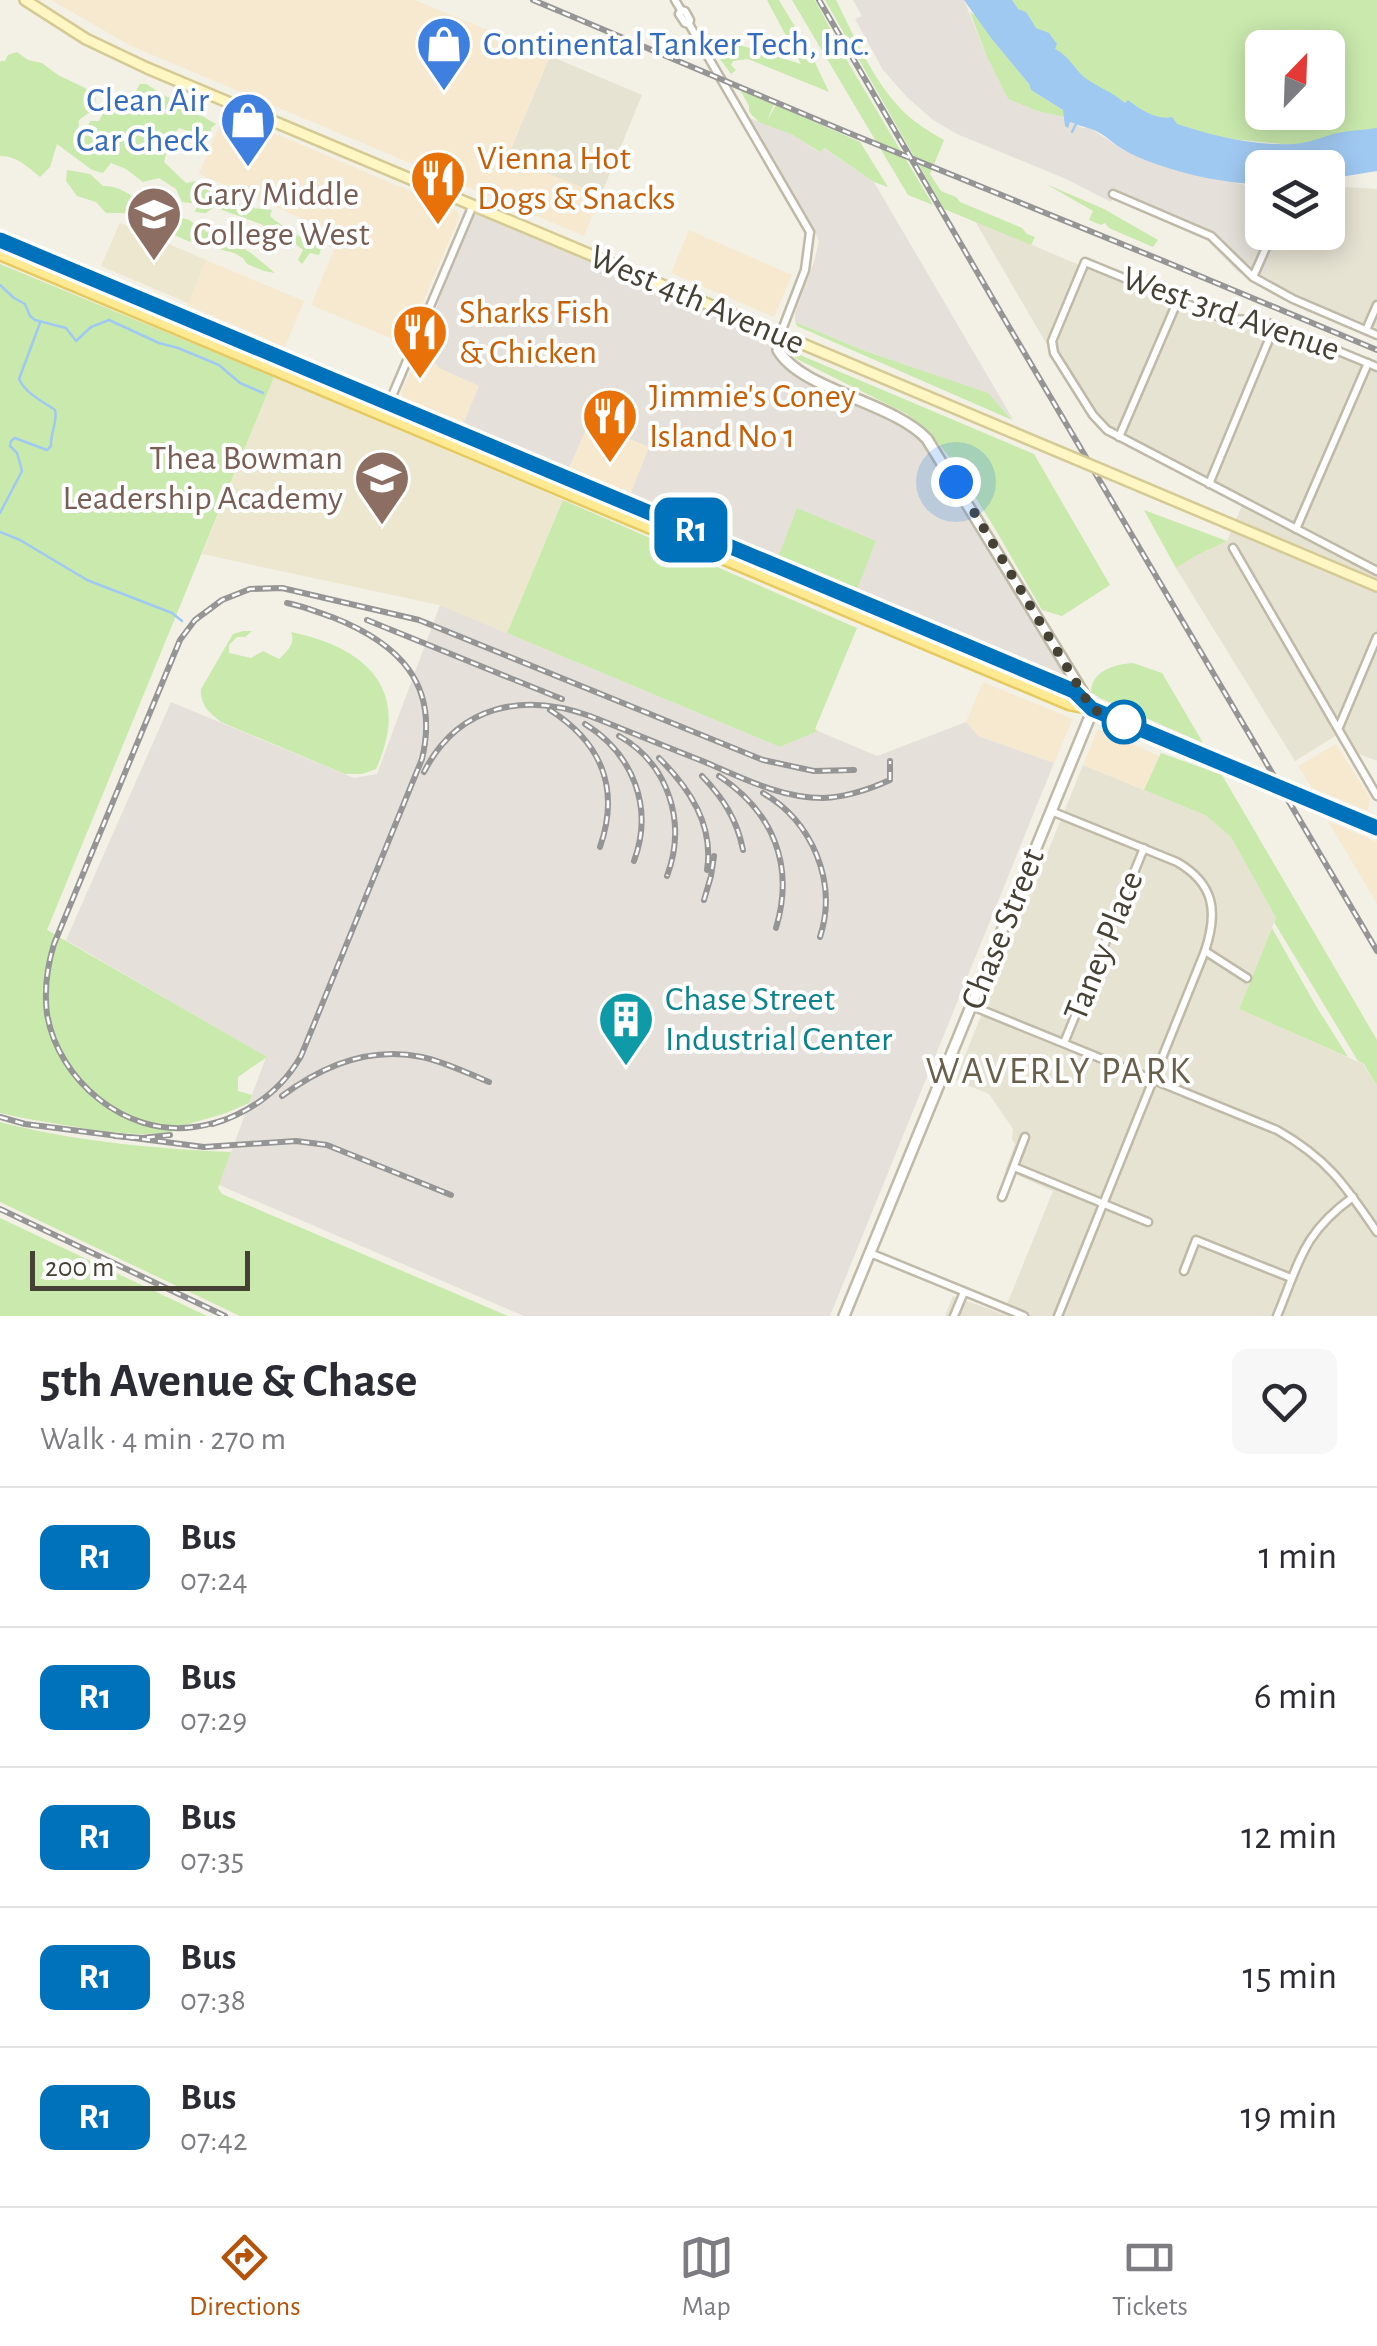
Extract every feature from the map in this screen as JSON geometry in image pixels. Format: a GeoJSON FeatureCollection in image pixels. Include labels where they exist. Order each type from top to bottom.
{"type":"FeatureCollection","features":[{"type":"Feature","properties":{"kind":"main road","name":"West 4th Avenue"},"geometry":{"type":"LineString","coordinates":[[25,0],[97,45],[1377,586]]}},
{"type":"Feature","properties":{"kind":"main road"},"geometry":{"type":"LineString","coordinates":[[0,240],[43,265],[386,409],[501,464],[1070,704],[1092,709],[1377,828]]}},
{"type":"Feature","properties":{"kind":"main road"},"geometry":{"type":"LineString","coordinates":[[0,254],[43,265]]}},
{"type":"Feature","properties":{"kind":"main road"},"geometry":{"type":"LineString","coordinates":[[386,409],[506,452],[1074,691],[1092,709]]}},
{"type":"Feature","properties":{"kind":"main road"},"geometry":{"type":"LineString","coordinates":[[501,464],[506,452]]}},
{"type":"Feature","properties":{"kind":"main road"},"geometry":{"type":"LineString","coordinates":[[764,576],[770,564]]}},
{"type":"Feature","properties":{"kind":"main road"},"geometry":{"type":"LineString","coordinates":[[938,649],[944,636]]}},
{"type":"Feature","properties":{"kind":"street"},"geometry":{"type":"LineString","coordinates":[[675,0],[685,11],[810,232],[806,270],[780,334],[778,350],[788,363],[814,379],[911,425],[934,447],[1092,709]]}},
{"type":"Feature","properties":{"kind":"street"},"geometry":{"type":"LineString","coordinates":[[1113,194],[1211,236],[1253,278],[1377,335]]}},
{"type":"Feature","properties":{"kind":"street"},"geometry":{"type":"LineString","coordinates":[[386,409],[473,206]]}},
{"type":"Feature","properties":{"kind":"street"},"geometry":{"type":"LineString","coordinates":[[1253,278],[1265,250]]}},
{"type":"Feature","properties":{"kind":"street","name":"West 3rd Avenue"},"geometry":{"type":"LineString","coordinates":[[1119,437],[1092,415],[1052,349],[1085,262],[1224,318],[1275,325],[1377,367]]}},
{"type":"Feature","properties":{"kind":"street"},"geometry":{"type":"LineString","coordinates":[[1178,300],[1119,437],[1377,571]]}},
{"type":"Feature","properties":{"kind":"street"},"geometry":{"type":"LineString","coordinates":[[1366,330],[1377,305]]}},
{"type":"Feature","properties":{"kind":"street"},"geometry":{"type":"LineString","coordinates":[[1209,484],[1275,325]]}},
{"type":"Feature","properties":{"kind":"street"},"geometry":{"type":"LineString","coordinates":[[1296,529],[1368,363]]}},
{"type":"Feature","properties":{"kind":"street"},"geometry":{"type":"LineString","coordinates":[[1233,548],[1377,796]]}},
{"type":"Feature","properties":{"kind":"street"},"geometry":{"type":"LineString","coordinates":[[1338,728],[1377,637]]}},
{"type":"Feature","properties":{"kind":"street","name":"Chase Street"},"geometry":{"type":"LineString","coordinates":[[844,1316],[1092,709]]}},
{"type":"Feature","properties":{"kind":"street"},"geometry":{"type":"LineString","coordinates":[[1051,811],[1178,862],[1202,883],[1214,913],[1205,950],[1058,1316]]}},
{"type":"Feature","properties":{"kind":"street","name":"Taney Place"},"geometry":{"type":"LineString","coordinates":[[1064,1043],[1144,848]]}},
{"type":"Feature","properties":{"kind":"street"},"geometry":{"type":"LineString","coordinates":[[1205,950],[1248,978]]}},
{"type":"Feature","properties":{"kind":"street"},"geometry":{"type":"LineString","coordinates":[[972,1006],[1277,1130],[1304,1145],[1327,1164],[1377,1232]]}},
{"type":"Feature","properties":{"kind":"street"},"geometry":{"type":"LineString","coordinates":[[1002,1197],[1026,1137]]}},
{"type":"Feature","properties":{"kind":"street"},"geometry":{"type":"LineString","coordinates":[[1014,1167],[1148,1222]]}},
{"type":"Feature","properties":{"kind":"street"},"geometry":{"type":"LineString","coordinates":[[1277,1316],[1302,1251],[1314,1232],[1353,1197]]}},
{"type":"Feature","properties":{"kind":"street"},"geometry":{"type":"LineString","coordinates":[[1184,1271],[1196,1240],[1291,1278]]}},
{"type":"Feature","properties":{"kind":"street"},"geometry":{"type":"LineString","coordinates":[[870,1253],[1024,1316]]}},
{"type":"Feature","properties":{"kind":"street"},"geometry":{"type":"LineString","coordinates":[[954,1316],[964,1292]]}},
{"type":"Feature","properties":{"kind":"shaded area"},"geometry":{"type":"Polygon","coordinates":[[[51,0],[415,0],[550,56],[507,157],[601,195],[584,236],[131,46],[51,0]]]}},
{"type":"Feature","properties":{"kind":"shaded area"},"geometry":{"type":"Polygon","coordinates":[[[853,0],[964,0],[1008,99],[1065,117],[1067,127],[1070,122],[1090,128],[1123,150],[1167,166],[1245,185],[1245,250],[1276,250],[1264,277],[1258,285],[1237,271],[1208,241],[1112,199],[1111,202],[933,120],[883,70],[855,19],[862,16],[853,0]]]}},
{"type":"Feature","properties":{"kind":"shaded area"},"geometry":{"type":"Polygon","coordinates":[[[550,56],[642,95],[601,195],[507,158],[550,56]]]}},
{"type":"Feature","properties":{"kind":"shaded area"},"geometry":{"type":"Polygon","coordinates":[[[225,112],[457,211],[459,218],[405,344],[311,305],[340,235],[199,174],[225,112]]]}},
{"type":"Feature","properties":{"kind":"shaded area"},"geometry":{"type":"Polygon","coordinates":[[[747,117],[791,134],[819,152],[823,148],[874,182],[1014,421],[987,393],[795,322],[819,241],[747,117]]]}},
{"type":"Feature","properties":{"kind":"shaded area"},"geometry":{"type":"Polygon","coordinates":[[[1345,187],[1377,189],[1377,328],[1303,299],[1264,277],[1276,250],[1345,250],[1345,187]]]}},
{"type":"Feature","properties":{"kind":"shaded area"},"geometry":{"type":"Polygon","coordinates":[[[474,209],[795,343],[792,356],[843,396],[914,431],[929,448],[1072,685],[856,592],[875,541],[798,509],[777,560],[628,500],[649,447],[589,422],[566,475],[461,429],[479,386],[439,368],[420,350],[474,209]]]}},
{"type":"Feature","properties":{"kind":"shaded area"},"geometry":{"type":"Polygon","coordinates":[[[975,221],[1217,323],[1268,328],[1377,372],[1377,761],[1359,754],[1345,730],[1295,761],[1176,568],[1227,541],[1245,498],[1114,432],[1100,419],[1090,419],[975,221]]]}},
{"type":"Feature","properties":{"kind":"shaded area","name":"Gary Middle College West"},"geometry":{"type":"Polygon","coordinates":[[[120,223],[206,260],[188,303],[101,266],[120,223]]]}},
{"type":"Feature","properties":{"kind":"shaded area"},"geometry":{"type":"Polygon","coordinates":[[[689,230],[792,275],[774,317],[671,273],[689,230]]]}},
{"type":"Feature","properties":{"kind":"shaded area"},"geometry":{"type":"Polygon","coordinates":[[[206,260],[304,301],[285,347],[187,305],[206,260]]]}},
{"type":"Feature","properties":{"kind":"shaded area"},"geometry":{"type":"Polygon","coordinates":[[[420,350],[439,368],[479,386],[461,429],[404,400],[401,393],[420,350]]]}},
{"type":"Feature","properties":{"kind":"shaded area","name":"Thea Bowman Leadership Academy"},"geometry":{"type":"Polygon","coordinates":[[[274,377],[563,500],[507,633],[439,605],[202,554],[274,377]]]}},
{"type":"Feature","properties":{"kind":"shaded area"},"geometry":{"type":"Polygon","coordinates":[[[588,422],[650,447],[628,500],[566,475],[588,422]]]}},
{"type":"Feature","properties":{"kind":"shaded area"},"geometry":{"type":"Polygon","coordinates":[[[440,605],[780,747],[818,731],[877,756],[966,722],[978,736],[1054,763],[830,1316],[524,1316],[219,1185],[266,1057],[66,940],[171,702],[354,778],[377,774],[440,605]]]}},
{"type":"Feature","properties":{"kind":"shaded area"},"geometry":{"type":"Polygon","coordinates":[[[983,682],[1073,719],[1054,763],[978,736],[966,722],[983,682]]]}},
{"type":"Feature","properties":{"kind":"shaded area"},"geometry":{"type":"Polygon","coordinates":[[[1098,729],[1159,756],[1144,790],[1083,765],[1098,729]]]}},
{"type":"Feature","properties":{"kind":"shaded area"},"geometry":{"type":"Polygon","coordinates":[[[1336,744],[1370,798],[1368,811],[1312,788],[1298,766],[1336,744]]]}},
{"type":"Feature","properties":{"kind":"shaded area"},"geometry":{"type":"Polygon","coordinates":[[[1083,765],[1205,815],[1231,837],[1276,918],[1239,1009],[1363,1064],[1377,1086],[1377,1316],[945,1316],[953,1296],[1003,1314],[1053,1191],[1005,1170],[1015,1144],[1013,1129],[989,1094],[955,1080],[1083,765]]]}},
{"type":"Feature","properties":{"kind":"shaded area"},"geometry":{"type":"Polygon","coordinates":[[[1328,821],[1377,842],[1377,904],[1328,821]]]}},
{"type":"Feature","properties":{"kind":"green space"},"geometry":{"type":"Polygon","coordinates":[[[767,0],[779,0],[829,92],[748,59],[733,61],[731,65],[736,70],[731,74],[701,33],[801,64],[767,0]]]}},
{"type":"Feature","properties":{"kind":"green space"},"geometry":{"type":"Polygon","coordinates":[[[792,0],[815,0],[933,205],[908,195],[792,0]]]}},
{"type":"Feature","properties":{"kind":"green space"},"geometry":{"type":"Polygon","coordinates":[[[825,0],[836,0],[890,97],[910,117],[944,140],[930,174],[941,191],[1022,228],[1035,237],[1031,245],[944,209],[825,0]]]}},
{"type":"Feature","properties":{"kind":"green space"},"geometry":{"type":"Polygon","coordinates":[[[1004,0],[1377,0],[1377,130],[1293,145],[1200,136],[1097,97],[1004,0]]]}},
{"type":"Feature","properties":{"kind":"green space"},"geometry":{"type":"Polygon","coordinates":[[[970,12],[1031,90],[1063,110],[1065,117],[1008,99],[970,12]]]}},
{"type":"Feature","properties":{"kind":"green space"},"geometry":{"type":"Polygon","coordinates":[[[17,52],[85,88],[96,98],[94,109],[79,120],[78,133],[83,137],[90,121],[99,121],[113,94],[133,96],[140,84],[194,106],[189,113],[216,124],[211,128],[211,137],[206,143],[197,134],[179,128],[170,139],[164,162],[186,183],[197,181],[214,195],[231,195],[243,207],[272,210],[270,216],[310,245],[317,236],[324,240],[319,255],[310,253],[302,264],[298,260],[303,250],[293,242],[285,247],[279,245],[277,236],[261,224],[214,207],[206,213],[195,212],[198,204],[182,202],[176,189],[159,178],[143,182],[111,163],[103,173],[92,170],[57,144],[50,167],[40,177],[17,160],[0,156],[0,61],[17,52]]]}},
{"type":"Feature","properties":{"kind":"green space"},"geometry":{"type":"Polygon","coordinates":[[[739,88],[774,104],[767,121],[776,105],[860,142],[888,187],[874,182],[824,148],[820,152],[791,134],[759,122],[749,112],[739,88]]]}},
{"type":"Feature","properties":{"kind":"green space"},"geometry":{"type":"Polygon","coordinates":[[[67,170],[90,174],[103,186],[163,207],[165,213],[230,240],[275,273],[247,264],[234,253],[156,229],[127,213],[106,213],[96,202],[77,196],[66,181],[67,170]]]}},
{"type":"Feature","properties":{"kind":"green space"},"geometry":{"type":"Polygon","coordinates":[[[1046,184],[1104,209],[1158,240],[1153,247],[1105,223],[1089,220],[1093,211],[1046,184]]]}},
{"type":"Feature","properties":{"kind":"green space"},"geometry":{"type":"Polygon","coordinates":[[[0,264],[274,377],[47,930],[267,1057],[238,1077],[238,1091],[252,1095],[249,1103],[171,1129],[176,1131],[120,1133],[0,1113],[0,264]]]}},
{"type":"Feature","properties":{"kind":"green space"},"geometry":{"type":"Polygon","coordinates":[[[795,322],[865,351],[988,393],[1012,420],[797,326],[795,322]]]}},
{"type":"Feature","properties":{"kind":"green space"},"geometry":{"type":"Polygon","coordinates":[[[793,352],[1034,454],[1110,585],[1062,616],[1042,610],[952,460],[933,437],[907,414],[797,359],[793,352]]]}},
{"type":"Feature","properties":{"kind":"green space"},"geometry":{"type":"Polygon","coordinates":[[[563,500],[857,628],[815,729],[818,731],[780,747],[507,633],[563,500]]]}},
{"type":"Feature","properties":{"kind":"green space"},"geometry":{"type":"Polygon","coordinates":[[[797,508],[876,541],[856,592],[777,560],[797,508]]]}},
{"type":"Feature","properties":{"kind":"green space"},"geometry":{"type":"Polygon","coordinates":[[[1144,510],[1227,541],[1176,568],[1144,510]]]}},
{"type":"Feature","properties":{"kind":"green space"},"geometry":{"type":"Polygon","coordinates":[[[252,631],[237,637],[229,645],[229,653],[251,658],[263,651],[279,659],[292,644],[291,632],[342,649],[376,677],[389,717],[376,769],[345,774],[221,722],[209,711],[201,689],[233,634],[252,631]]]}},
{"type":"Feature","properties":{"kind":"green space"},"geometry":{"type":"Polygon","coordinates":[[[1133,663],[1162,673],[1203,743],[1091,692],[1100,674],[1133,663]]]}},
{"type":"Feature","properties":{"kind":"green space"},"geometry":{"type":"Polygon","coordinates":[[[1161,753],[1222,775],[1377,1040],[1377,1086],[1274,922],[1276,918],[1231,837],[1205,815],[1144,790],[1161,753]]]}},
{"type":"Feature","properties":{"kind":"green space"},"geometry":{"type":"Polygon","coordinates":[[[1272,928],[1316,1006],[1348,1057],[1239,1009],[1272,928]]]}},
{"type":"Feature","properties":{"kind":"green space"},"geometry":{"type":"Polygon","coordinates":[[[0,1122],[115,1143],[231,1152],[218,1188],[222,1194],[508,1316],[240,1316],[0,1202],[0,1122]]]}},
{"type":"Feature","properties":{"kind":"green space"},"geometry":{"type":"Polygon","coordinates":[[[0,1218],[207,1316],[0,1316],[0,1218]]]}},
{"type":"Feature","properties":{"kind":"water"},"geometry":{"type":"Polygon","coordinates":[[[964,0],[1012,0],[1036,28],[1049,33],[1057,44],[1055,49],[1084,77],[1125,103],[1128,100],[1149,113],[1172,117],[1177,124],[1234,139],[1278,144],[1303,143],[1340,132],[1377,128],[1377,171],[1345,176],[1345,150],[1245,150],[1245,184],[1154,163],[1120,148],[1096,131],[1070,122],[1068,128],[1065,126],[1063,110],[1031,90],[964,0]]]}},
{"type":"Feature","properties":{"kind":"waterway"},"geometry":{"type":"LineString","coordinates":[[1072,132],[1076,124]]}},
{"type":"Feature","properties":{"kind":"waterway"},"geometry":{"type":"LineString","coordinates":[[0,285],[25,304],[35,320],[66,328],[76,341],[91,327],[109,320],[219,365],[240,383],[263,393]]}},
{"type":"Feature","properties":{"kind":"waterway"},"geometry":{"type":"LineString","coordinates":[[0,513],[22,471],[11,441],[15,438],[47,450],[51,446],[55,410],[30,393],[19,379],[40,323]]}},
{"type":"Feature","properties":{"kind":"waterway"},"geometry":{"type":"LineString","coordinates":[[0,532],[87,580],[172,613],[182,621]]}},
{"type":"Feature","properties":{"kind":"railway"},"geometry":{"type":"LineString","coordinates":[[533,0],[1377,350]]}},
{"type":"Feature","properties":{"kind":"railway"},"geometry":{"type":"LineString","coordinates":[[819,0],[1377,951]]}},
{"type":"Feature","properties":{"kind":"railway"},"geometry":{"type":"LineString","coordinates":[[224,1120],[198,1127],[168,1128],[143,1123],[99,1099],[65,1061],[54,1038],[46,996],[54,944],[180,640],[195,620],[222,600],[250,589],[282,588],[419,620],[763,760],[814,771],[854,770]]}},
{"type":"Feature","properties":{"kind":"railway"},"geometry":{"type":"LineString","coordinates":[[213,1124],[264,1099],[301,1056],[422,759],[426,732],[419,688],[394,653],[356,627],[287,603]]}},
{"type":"Feature","properties":{"kind":"railway"},"geometry":{"type":"LineString","coordinates":[[367,620],[562,699]]}},
{"type":"Feature","properties":{"kind":"railway"},"geometry":{"type":"LineString","coordinates":[[424,772],[438,749],[474,719],[495,710],[541,705],[590,716],[792,795],[823,798],[865,790],[890,780],[890,761]]}},
{"type":"Feature","properties":{"kind":"railway"},"geometry":{"type":"LineString","coordinates":[[550,710],[583,737],[602,769],[608,806],[600,847]]}},
{"type":"Feature","properties":{"kind":"railway"},"geometry":{"type":"LineString","coordinates":[[585,724],[616,750],[635,784],[642,821],[634,861]]}},
{"type":"Feature","properties":{"kind":"railway"},"geometry":{"type":"LineString","coordinates":[[619,736],[650,762],[669,797],[675,836],[667,876]]}},
{"type":"Feature","properties":{"kind":"railway"},"geometry":{"type":"LineString","coordinates":[[659,758],[681,782],[697,809],[707,838],[707,870]]}},
{"type":"Feature","properties":{"kind":"railway"},"geometry":{"type":"LineString","coordinates":[[702,776],[728,810],[743,850]]}},
{"type":"Feature","properties":{"kind":"railway"},"geometry":{"type":"LineString","coordinates":[[719,776],[753,806],[775,842],[783,883],[776,928]]}},
{"type":"Feature","properties":{"kind":"railway"},"geometry":{"type":"LineString","coordinates":[[763,793],[795,820],[817,855],[826,895],[820,937]]}},
{"type":"Feature","properties":{"kind":"railway"},"geometry":{"type":"LineString","coordinates":[[704,900],[714,856]]}},
{"type":"Feature","properties":{"kind":"railway"},"geometry":{"type":"LineString","coordinates":[[282,1096],[330,1068],[384,1054],[431,1059],[489,1082]]}},
{"type":"Feature","properties":{"kind":"railway"},"geometry":{"type":"LineString","coordinates":[[0,1117],[25,1124],[204,1147],[296,1141],[327,1145],[451,1195]]}},
{"type":"Feature","properties":{"kind":"railway"},"geometry":{"type":"LineString","coordinates":[[115,1136],[170,1135]]}},
{"type":"Feature","properties":{"kind":"railway"},"geometry":{"type":"LineString","coordinates":[[0,1209],[225,1316]]}},
{"type":"Feature","properties":{"kind":"bus line","name":"R1"},"geometry":{"type":"LineString","coordinates":[[0,240],[1074,691],[1092,709],[1377,828]]}},
{"type":"Feature","properties":{"kind":"place","name":"Continental Tanker Tech, Inc."},"geometry":{"type":"Point","coordinates":[444,93]}},
{"type":"Feature","properties":{"kind":"place","name":"Clean Air Car Check"},"geometry":{"type":"Point","coordinates":[248,169]}},
{"type":"Feature","properties":{"kind":"place","name":"Vienna Hot Dogs & Snacks"},"geometry":{"type":"Point","coordinates":[438,227]}},
{"type":"Feature","properties":{"kind":"place","name":"Gary Middle College West"},"geometry":{"type":"Point","coordinates":[154,263]}},
{"type":"Feature","properties":{"kind":"place","name":"Sharks Fish & Chicken"},"geometry":{"type":"Point","coordinates":[420,381]}},
{"type":"Feature","properties":{"kind":"place","name":"Jimmie's Coney Island No 1"},"geometry":{"type":"Point","coordinates":[610,465]}},
{"type":"Feature","properties":{"kind":"place","name":"Thea Bowman Leadership Academy"},"geometry":{"type":"Point","coordinates":[382,527]}},
{"type":"Feature","properties":{"kind":"place","name":"Chase Street Industrial Center"},"geometry":{"type":"Point","coordinates":[626,1068]}},
{"type":"Feature","properties":{"kind":"district","name":"WAVERLY PARK"},"geometry":{"type":"Point","coordinates":[1059,1072]}},
{"type":"Feature","properties":{"kind":"route"},"geometry":{"type":"LineString","coordinates":[[956,482],[1092,709],[1124,722]]}}]}
